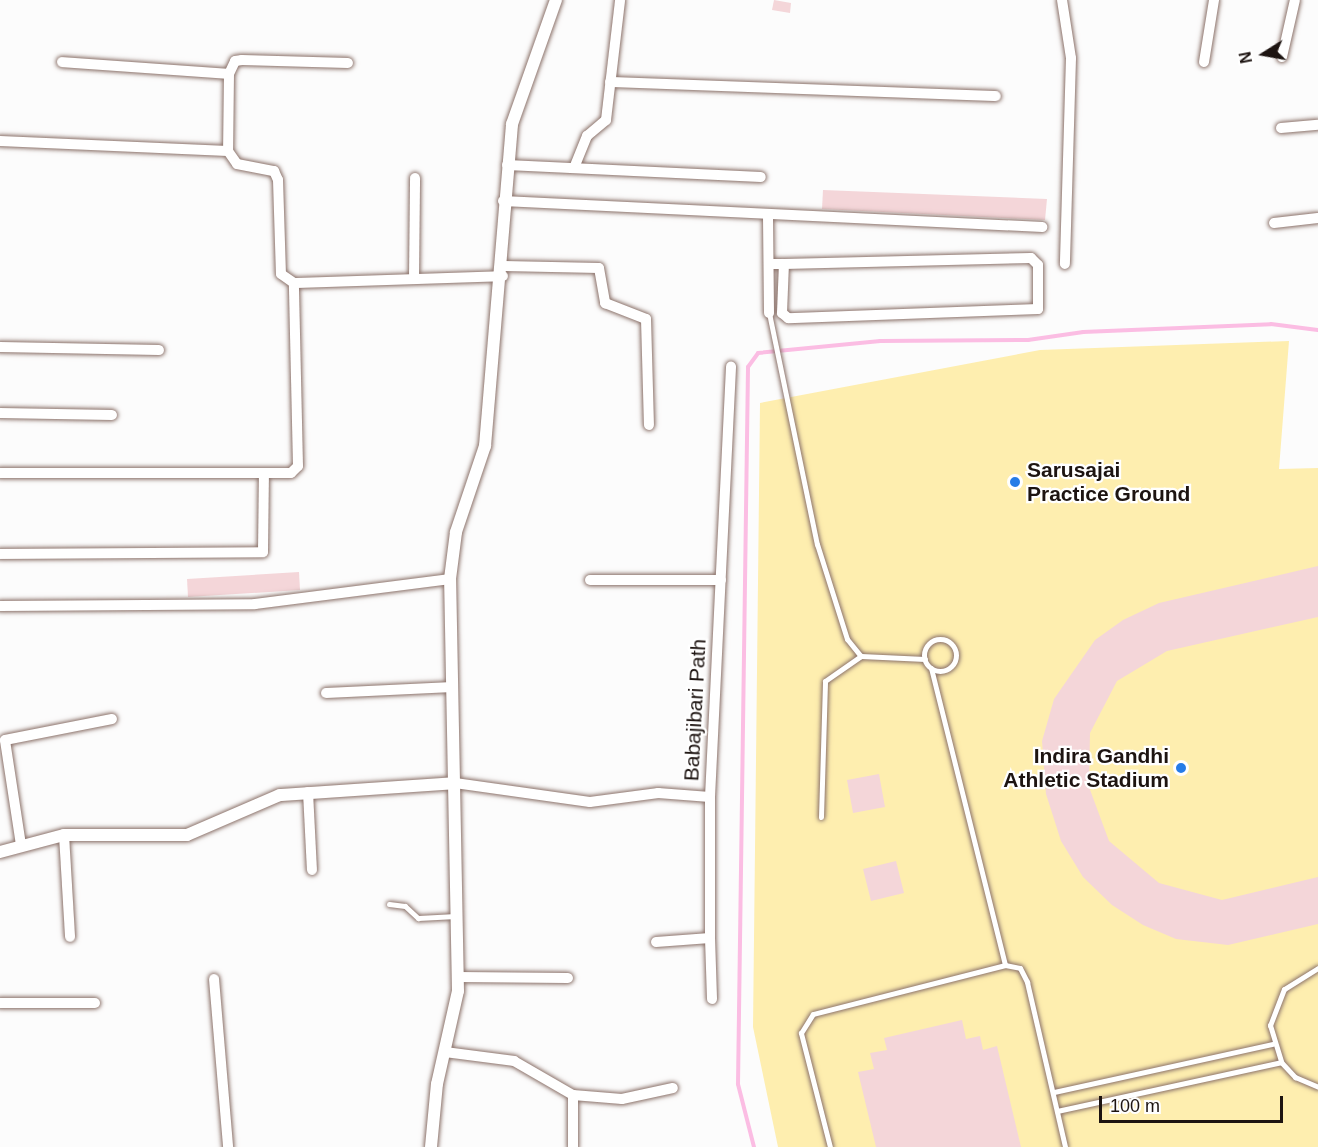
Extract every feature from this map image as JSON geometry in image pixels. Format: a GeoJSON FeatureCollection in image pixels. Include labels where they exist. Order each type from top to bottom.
{"type":"FeatureCollection","features":[{"type":"Feature","properties":{"kind":"street"},"geometry":{"type":"LineString","coordinates":[[431,1147],[458,977],[450,579],[456,532],[485,446],[503,271],[503,201],[512,124],[556,0]]}},
{"type":"Feature","properties":{"kind":"street"},"geometry":{"type":"LineString","coordinates":[[574,168],[587,136],[606,120],[620,0]]}},
{"type":"Feature","properties":{"kind":"street"},"geometry":{"type":"LineString","coordinates":[[1062,0],[1071,58],[1065,264]]}},
{"type":"Feature","properties":{"kind":"street"},"geometry":{"type":"LineString","coordinates":[[1204,62],[1214,0]]}},
{"type":"Feature","properties":{"kind":"street"},"geometry":{"type":"LineString","coordinates":[[1282,57],[1295,0]]}},
{"type":"Feature","properties":{"kind":"street"},"geometry":{"type":"LineString","coordinates":[[348,63],[242,60],[235,61],[229,74],[228,151],[237,164],[273,171],[278,180],[281,274],[294,283],[414,279],[503,271],[599,268],[605,303],[646,319],[649,425]]}},
{"type":"Feature","properties":{"kind":"street"},"geometry":{"type":"LineString","coordinates":[[62,62],[229,74]]}},
{"type":"Feature","properties":{"kind":"street"},"geometry":{"type":"LineString","coordinates":[[610,82],[996,96]]}},
{"type":"Feature","properties":{"kind":"street"},"geometry":{"type":"LineString","coordinates":[[1281,128],[1318,125]]}},
{"type":"Feature","properties":{"kind":"street"},"geometry":{"type":"LineString","coordinates":[[0,141],[228,151]]}},
{"type":"Feature","properties":{"kind":"street"},"geometry":{"type":"LineString","coordinates":[[507,165],[761,177]]}},
{"type":"Feature","properties":{"kind":"street"},"geometry":{"type":"LineString","coordinates":[[414,279],[416,178]]}},
{"type":"Feature","properties":{"kind":"street"},"geometry":{"type":"LineString","coordinates":[[503,201],[768,217],[1042,227]]}},
{"type":"Feature","properties":{"kind":"street"},"geometry":{"type":"LineString","coordinates":[[768,217],[770,313]]}},
{"type":"Feature","properties":{"kind":"street"},"geometry":{"type":"LineString","coordinates":[[1274,223],[1318,218]]}},
{"type":"Feature","properties":{"kind":"street"},"geometry":{"type":"LineString","coordinates":[[769,264],[1031,258],[1038,265],[1038,309],[788,318],[782,313],[784,264]]}},
{"type":"Feature","properties":{"kind":"street"},"geometry":{"type":"LineString","coordinates":[[0,473],[291,473],[298,466],[294,283]]}},
{"type":"Feature","properties":{"kind":"street"},"geometry":{"type":"LineString","coordinates":[[0,347],[159,350]]}},
{"type":"Feature","properties":{"kind":"street","name":"Babajibari Path"},"geometry":{"type":"LineString","coordinates":[[455,783],[590,802],[658,793],[710,797],[730,367]]}},
{"type":"Feature","properties":{"kind":"street"},"geometry":{"type":"LineString","coordinates":[[0,413],[112,415]]}},
{"type":"Feature","properties":{"kind":"street"},"geometry":{"type":"LineString","coordinates":[[0,554],[263,552],[264,473]]}},
{"type":"Feature","properties":{"kind":"street"},"geometry":{"type":"LineString","coordinates":[[0,606],[255,604],[450,579]]}},
{"type":"Feature","properties":{"kind":"street"},"geometry":{"type":"LineString","coordinates":[[590,580],[721,580]]}},
{"type":"Feature","properties":{"kind":"street"},"geometry":{"type":"LineString","coordinates":[[326,693],[453,687]]}},
{"type":"Feature","properties":{"kind":"street"},"geometry":{"type":"LineString","coordinates":[[21,845],[5,740],[112,719]]}},
{"type":"Feature","properties":{"kind":"street"},"geometry":{"type":"LineString","coordinates":[[0,852],[64,835],[187,836],[266,800],[309,792],[455,783]]}},
{"type":"Feature","properties":{"kind":"street"},"geometry":{"type":"LineString","coordinates":[[309,792],[312,870]]}},
{"type":"Feature","properties":{"kind":"street"},"geometry":{"type":"LineString","coordinates":[[710,797],[712,999]]}},
{"type":"Feature","properties":{"kind":"street"},"geometry":{"type":"LineString","coordinates":[[64,835],[70,937]]}},
{"type":"Feature","properties":{"kind":"street"},"geometry":{"type":"LineString","coordinates":[[656,942],[710,938]]}},
{"type":"Feature","properties":{"kind":"street"},"geometry":{"type":"LineString","coordinates":[[458,977],[568,978]]}},
{"type":"Feature","properties":{"kind":"street"},"geometry":{"type":"LineString","coordinates":[[214,979],[228,1147]]}},
{"type":"Feature","properties":{"kind":"street"},"geometry":{"type":"LineString","coordinates":[[0,1003],[95,1003]]}},
{"type":"Feature","properties":{"kind":"street"},"geometry":{"type":"LineString","coordinates":[[445,1052],[514,1061],[573,1095],[622,1099],[674,1088]]}},
{"type":"Feature","properties":{"kind":"street"},"geometry":{"type":"LineString","coordinates":[[573,1095],[573,1147]]}},
{"type":"Feature","properties":{"kind":"lane"},"geometry":{"type":"LineString","coordinates":[[770,313],[773,346],[817,544],[847,639],[861,656]]}},
{"type":"Feature","properties":{"kind":"lane"},"geometry":{"type":"LineString","coordinates":[[925,659],[932,640],[952,644],[954,664],[941,671],[931,668]]}},
{"type":"Feature","properties":{"kind":"lane"},"geometry":{"type":"LineString","coordinates":[[821,817],[822,693],[832,673],[861,656],[925,659]]}},
{"type":"Feature","properties":{"kind":"lane"},"geometry":{"type":"LineString","coordinates":[[925,659],[931,668],[1005,965]]}},
{"type":"Feature","properties":{"kind":"lane"},"geometry":{"type":"LineString","coordinates":[[388,904],[405,906],[418,918],[457,916]]}},
{"type":"Feature","properties":{"kind":"lane"},"geometry":{"type":"LineString","coordinates":[[830,1147],[801,1033],[813,1014],[1005,965],[1020,968],[1027,982],[1065,1147]]}},
{"type":"Feature","properties":{"kind":"lane"},"geometry":{"type":"LineString","coordinates":[[1318,968],[1284,989],[1270,1025],[1273,1044],[1281,1062],[1295,1077],[1318,1087]]}},
{"type":"Feature","properties":{"kind":"lane"},"geometry":{"type":"LineString","coordinates":[[1053,1092],[1273,1044]]}},
{"type":"Feature","properties":{"kind":"lane"},"geometry":{"type":"LineString","coordinates":[[1057,1111],[1281,1062]]}},
{"type":"Feature","properties":{"kind":"shaded area"},"geometry":{"type":"Polygon","coordinates":[[[1289,341],[1279,469],[1318,468],[1318,1147],[778,1147],[753,1027],[760,403],[1040,350],[1289,341]]]}},
{"type":"Feature","properties":{"kind":"building"},"geometry":{"type":"Polygon","coordinates":[[[774,0],[791,3],[790,13],[772,10],[774,0]]]}},
{"type":"Feature","properties":{"kind":"building"},"geometry":{"type":"Polygon","coordinates":[[[823,190],[1047,199],[1045,220],[822,209],[823,190]]]}},
{"type":"Feature","properties":{"kind":"building"},"geometry":{"type":"Polygon","coordinates":[[[1318,566],[1318,617],[1167,651],[1117,681],[1090,733],[1089,787],[1109,841],[1159,883],[1222,900],[1318,877],[1318,924],[1228,945],[1176,939],[1143,925],[1112,905],[1083,877],[1061,841],[1046,794],[1042,741],[1054,699],[1095,640],[1123,620],[1159,603],[1318,566]]]}},
{"type":"Feature","properties":{"kind":"building"},"geometry":{"type":"Polygon","coordinates":[[[299,572],[300,590],[188,597],[187,579],[299,572]]]}},
{"type":"Feature","properties":{"kind":"building"},"geometry":{"type":"Polygon","coordinates":[[[879,774],[885,807],[853,813],[847,780],[879,774]]]}},
{"type":"Feature","properties":{"kind":"building"},"geometry":{"type":"Polygon","coordinates":[[[896,861],[904,893],[871,901],[863,869],[896,861]]]}},
{"type":"Feature","properties":{"kind":"building"},"geometry":{"type":"Polygon","coordinates":[[[962,1020],[966,1039],[980,1036],[983,1050],[997,1046],[1021,1147],[876,1147],[858,1072],[874,1069],[870,1053],[887,1050],[884,1038],[962,1020]]]}},
{"type":"Feature","properties":{"kind":"waterway"},"geometry":{"type":"LineString","coordinates":[[754,1147],[738,1084],[748,367],[758,353],[880,341],[1028,340],[1083,332],[1271,324],[1318,330]]}},
{"type":"Feature","properties":{"kind":"place","name":"Sarusajai Practice Ground"},"geometry":{"type":"Point","coordinates":[1015,482]}},
{"type":"Feature","properties":{"kind":"place","name":"Indira Gandhi Athletic Stadium"},"geometry":{"type":"Point","coordinates":[1181,768]}}]}
